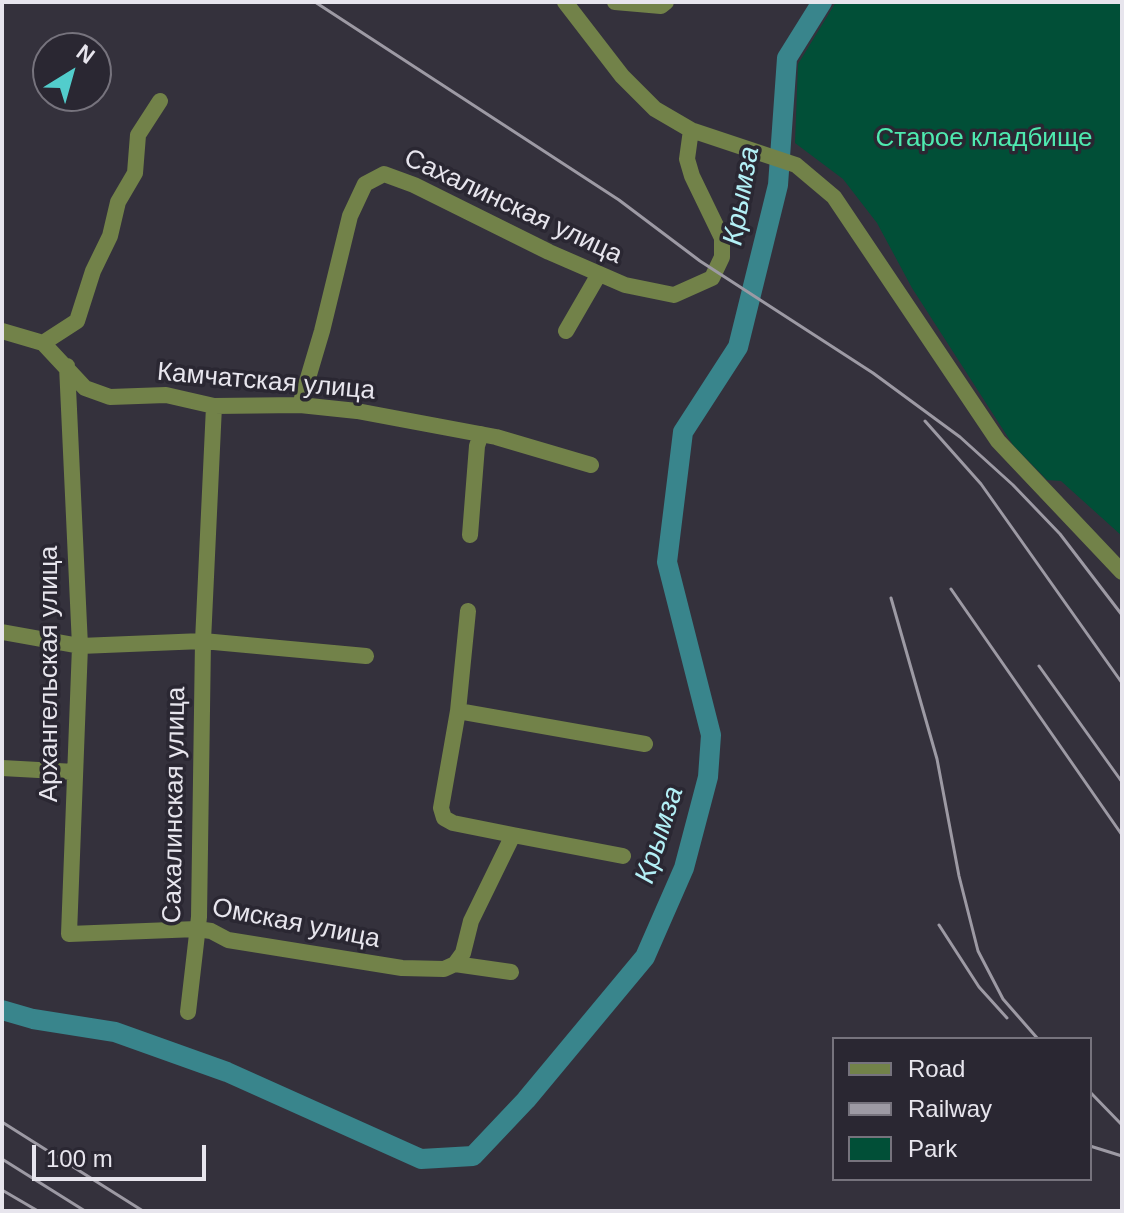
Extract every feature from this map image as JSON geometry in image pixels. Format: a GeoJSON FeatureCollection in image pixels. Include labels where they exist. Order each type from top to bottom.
{"type":"FeatureCollection","features":[{"type":"Feature","properties":{"kind":"street"},"geometry":{"type":"LineString","coordinates":[[565,2],[622,76],[655,109],[691,130],[796,165],[834,197],[998,441],[1122,572]]}},
{"type":"Feature","properties":{"kind":"street"},"geometry":{"type":"LineString","coordinates":[[615,2],[661,6],[666,2]]}},
{"type":"Feature","properties":{"kind":"street"},"geometry":{"type":"LineString","coordinates":[[43,343],[77,321],[93,271],[110,236],[118,202],[135,173],[138,135],[160,101]]}},
{"type":"Feature","properties":{"kind":"street","name":"Сахалинская улица"},"geometry":{"type":"LineString","coordinates":[[300,405],[350,216],[365,184],[384,174],[414,185],[549,252],[625,285],[674,295],[712,278],[722,257],[722,238],[687,159],[691,130]]}},
{"type":"Feature","properties":{"kind":"street"},"geometry":{"type":"LineString","coordinates":[[566,331],[599,274]]}},
{"type":"Feature","properties":{"kind":"street","name":"Камчатская улица"},"geometry":{"type":"LineString","coordinates":[[2,331],[43,343],[85,388],[110,397],[166,395],[214,406],[300,405],[357,411],[481,434],[591,465]]}},
{"type":"Feature","properties":{"kind":"street","name":"Архангельская улица"},"geometry":{"type":"LineString","coordinates":[[67,366],[80,646],[69,934]]}},
{"type":"Feature","properties":{"kind":"street","name":"Сахалинская улица"},"geometry":{"type":"LineString","coordinates":[[188,1012],[197,929],[203,641],[214,406]]}},
{"type":"Feature","properties":{"kind":"street"},"geometry":{"type":"LineString","coordinates":[[470,535],[477,446],[481,434]]}},
{"type":"Feature","properties":{"kind":"street"},"geometry":{"type":"LineString","coordinates":[[468,611],[458,711],[441,808],[444,818],[453,823],[623,856]]}},
{"type":"Feature","properties":{"kind":"street"},"geometry":{"type":"LineString","coordinates":[[2,632],[80,646],[203,641],[366,656]]}},
{"type":"Feature","properties":{"kind":"street"},"geometry":{"type":"LineString","coordinates":[[458,711],[645,744]]}},
{"type":"Feature","properties":{"kind":"street"},"geometry":{"type":"LineString","coordinates":[[2,768],[75,772]]}},
{"type":"Feature","properties":{"kind":"street"},"geometry":{"type":"LineString","coordinates":[[455,964],[463,953],[471,921],[513,835]]}},
{"type":"Feature","properties":{"kind":"street","name":"Омская улица"},"geometry":{"type":"LineString","coordinates":[[69,934],[197,929],[211,931],[228,940],[402,968],[444,969],[455,964],[511,972]]}},
{"type":"Feature","properties":{"kind":"green space","name":"Старое кладбище"},"geometry":{"type":"Polygon","coordinates":[[[836,2],[1122,2],[1122,536],[1061,481],[1047,480],[1013,445],[912,288],[877,223],[843,179],[795,143],[798,64],[836,2]]]}},
{"type":"Feature","properties":{"kind":"waterway","name":"Крымза"},"geometry":{"type":"LineString","coordinates":[[2,1010],[33,1019],[115,1032],[227,1072],[421,1159],[473,1156],[526,1100],[645,957],[684,868],[708,777],[711,735],[667,562],[683,432],[738,347],[778,185],[787,58],[822,2]]}},
{"type":"Feature","properties":{"kind":"railway"},"geometry":{"type":"LineString","coordinates":[[315,2],[619,200],[700,261],[873,373],[960,437],[1013,485],[1060,534],[1122,615]]}},
{"type":"Feature","properties":{"kind":"railway"},"geometry":{"type":"LineString","coordinates":[[925,421],[981,484],[1122,683]]}},
{"type":"Feature","properties":{"kind":"railway"},"geometry":{"type":"LineString","coordinates":[[951,589],[1122,835]]}},
{"type":"Feature","properties":{"kind":"railway"},"geometry":{"type":"LineString","coordinates":[[891,598],[937,759],[959,876],[978,951],[1003,999],[1036,1037]]}},
{"type":"Feature","properties":{"kind":"railway"},"geometry":{"type":"LineString","coordinates":[[1039,666],[1122,782]]}},
{"type":"Feature","properties":{"kind":"railway"},"geometry":{"type":"LineString","coordinates":[[939,925],[979,987],[1007,1018]]}},
{"type":"Feature","properties":{"kind":"railway"},"geometry":{"type":"LineString","coordinates":[[1092,1094],[1122,1125]]}},
{"type":"Feature","properties":{"kind":"railway"},"geometry":{"type":"LineString","coordinates":[[2,1122],[143,1211]]}},
{"type":"Feature","properties":{"kind":"railway"},"geometry":{"type":"LineString","coordinates":[[1092,1147],[1122,1156]]}},
{"type":"Feature","properties":{"kind":"railway"},"geometry":{"type":"LineString","coordinates":[[2,1159],[85,1211]]}},
{"type":"Feature","properties":{"kind":"railway"},"geometry":{"type":"LineString","coordinates":[[2,1190],[38,1211]]}}]}
